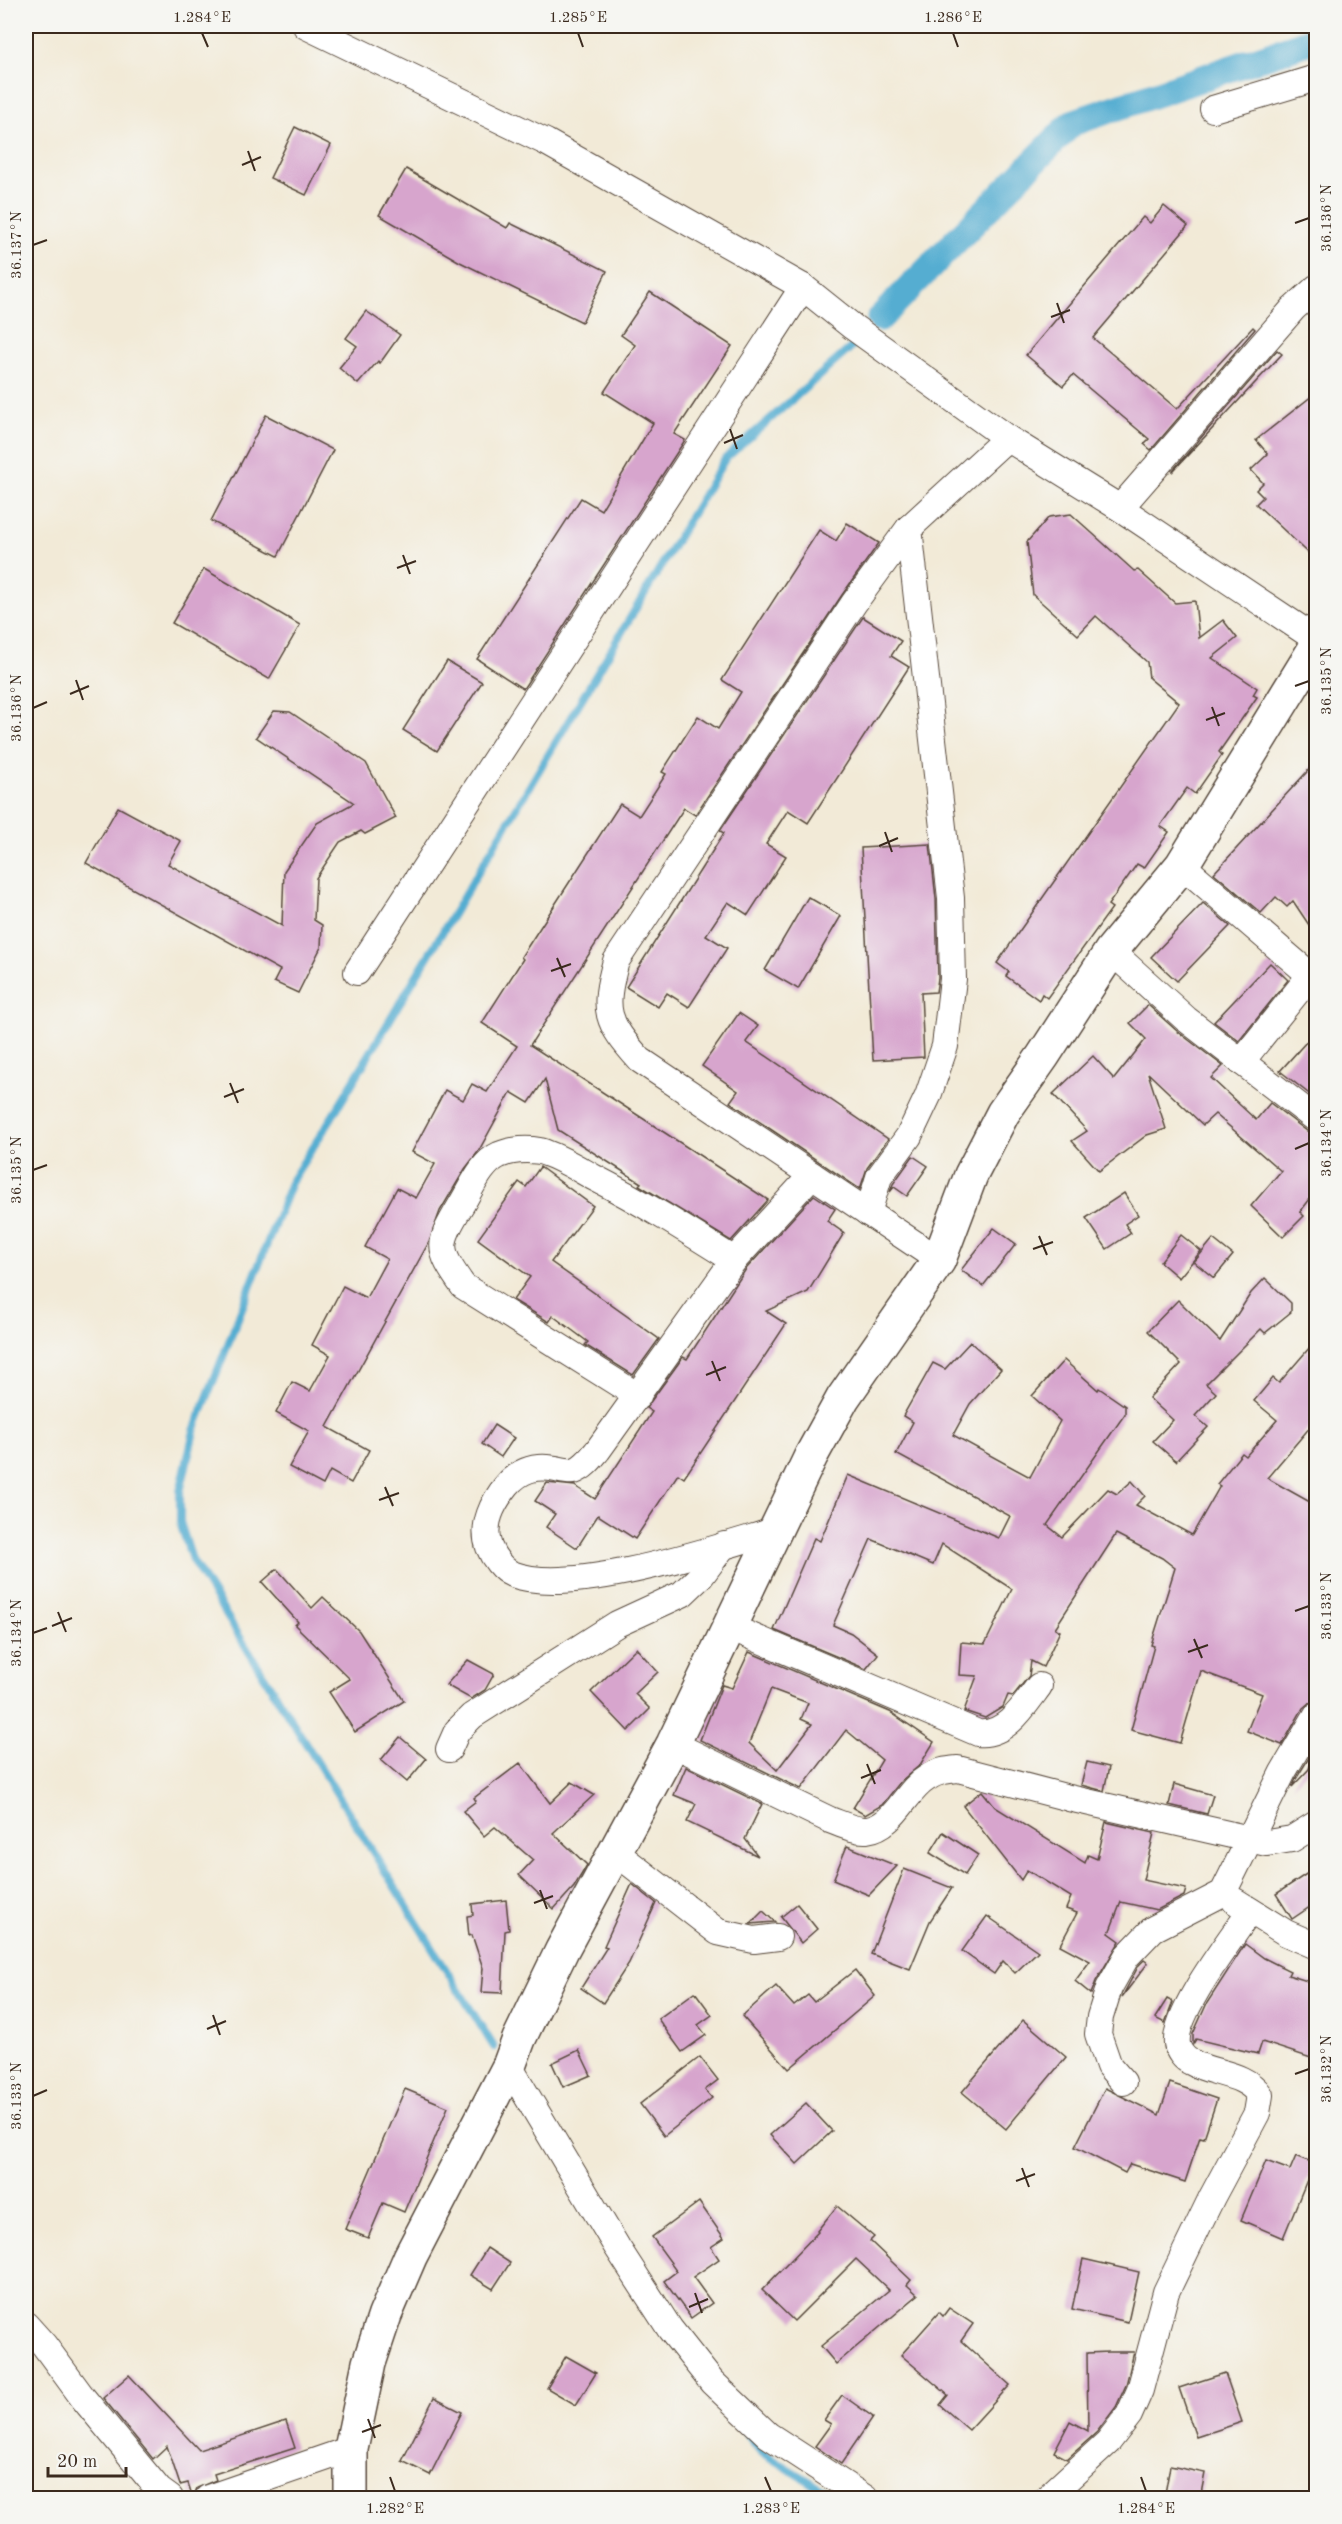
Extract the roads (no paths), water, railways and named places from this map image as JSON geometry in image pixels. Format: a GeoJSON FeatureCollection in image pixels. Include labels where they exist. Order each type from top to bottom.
{"type":"FeatureCollection","features":[{"type":"Feature","properties":{"kind":"main road"},"geometry":{"type":"LineString","coordinates":[[351,2499],[351,2450],[369,2363],[385,2315],[410,2257],[509,2066],[519,2039],[614,1851],[673,1744],[811,1456],[843,1398],[939,1260],[971,1175],[1003,1113],[1111,951],[1182,865],[1317,647]]}},
{"type":"Feature","properties":{"kind":"street"},"geometry":{"type":"LineString","coordinates":[[306,26],[546,142],[803,287],[853,327],[1007,438],[1120,508],[1317,639]]}},
{"type":"Feature","properties":{"kind":"street"},"geometry":{"type":"LineString","coordinates":[[1213,109],[1317,78]]}},
{"type":"Feature","properties":{"kind":"street"},"geometry":{"type":"LineString","coordinates":[[357,972],[803,287]]}},
{"type":"Feature","properties":{"kind":"street"},"geometry":{"type":"LineString","coordinates":[[1120,508],[1293,309],[1317,288]]}},
{"type":"Feature","properties":{"kind":"street"},"geometry":{"type":"LineString","coordinates":[[939,1260],[640,1060],[616,1033],[609,1012],[609,988],[616,961],[854,603],[909,528],[1007,438]]}},
{"type":"Feature","properties":{"kind":"street"},"geometry":{"type":"LineString","coordinates":[[868,1213],[879,1177],[909,1136],[928,1096],[945,1046],[953,979],[951,898],[909,528]]}},
{"type":"Feature","properties":{"kind":"street"},"geometry":{"type":"LineString","coordinates":[[1182,865],[1313,978],[1241,1062]]}},
{"type":"Feature","properties":{"kind":"street"},"geometry":{"type":"LineString","coordinates":[[1111,951],[1186,1019],[1317,1119]]}},
{"type":"Feature","properties":{"kind":"street"},"geometry":{"type":"LineString","coordinates":[[638,1396],[463,1286],[448,1265],[442,1247],[445,1232],[484,1167],[497,1156],[513,1150],[539,1151],[634,1198],[734,1260]]}},
{"type":"Feature","properties":{"kind":"street"},"geometry":{"type":"LineString","coordinates":[[774,1531],[632,1569],[575,1579],[536,1581],[510,1573],[497,1561],[485,1533],[486,1519],[507,1485],[532,1467],[574,1471],[584,1465],[598,1450],[734,1260],[812,1175]]}},
{"type":"Feature","properties":{"kind":"street"},"geometry":{"type":"LineString","coordinates":[[449,1749],[457,1731],[472,1716],[617,1624],[682,1594],[701,1576],[724,1545]]}},
{"type":"Feature","properties":{"kind":"street"},"geometry":{"type":"LineString","coordinates":[[730,1627],[978,1732],[989,1734],[1003,1728],[1039,1686]]}},
{"type":"Feature","properties":{"kind":"street"},"geometry":{"type":"LineString","coordinates":[[1124,2082],[1110,2067],[1098,2034],[1108,1988],[1128,1956],[1153,1929],[1222,1893],[1283,1772],[1317,1716]]}},
{"type":"Feature","properties":{"kind":"street"},"geometry":{"type":"LineString","coordinates":[[673,1744],[830,1820],[855,1829],[867,1830],[879,1826],[926,1778],[940,1771],[958,1769],[1267,1843],[1305,1833],[1317,1824]]}},
{"type":"Feature","properties":{"kind":"street"},"geometry":{"type":"LineString","coordinates":[[614,1851],[718,1932],[754,1940],[778,1937]]}},
{"type":"Feature","properties":{"kind":"street"},"geometry":{"type":"LineString","coordinates":[[1222,1893],[1286,1933],[1317,1946]]}},
{"type":"Feature","properties":{"kind":"street"},"geometry":{"type":"LineString","coordinates":[[1047,2499],[1108,2442],[1129,2415],[1140,2390],[1166,2292],[1212,2197],[1257,2114],[1260,2095],[1254,2086],[1244,2080],[1191,2062],[1183,2056],[1177,2046],[1181,2023],[1193,1996],[1250,1911]]}},
{"type":"Feature","properties":{"kind":"street"},"geometry":{"type":"LineString","coordinates":[[509,2066],[617,2247],[670,2329],[712,2382],[768,2435],[865,2499]]}},
{"type":"Feature","properties":{"kind":"street"},"geometry":{"type":"LineString","coordinates":[[26,2325],[159,2490],[170,2499]]}},
{"type":"Feature","properties":{"kind":"street"},"geometry":{"type":"LineString","coordinates":[[208,2499],[351,2450]]}},
{"type":"Feature","properties":{"kind":"waterway"},"geometry":{"type":"LineString","coordinates":[[880,318],[1072,123],[1316,39]]}},
{"type":"Feature","properties":{"kind":"waterway"},"geometry":{"type":"LineString","coordinates":[[494,2047],[192,1560],[180,1522],[180,1492],[194,1431],[292,1180],[332,1117],[725,459],[855,344]]}},
{"type":"Feature","properties":{"kind":"waterway"},"geometry":{"type":"LineString","coordinates":[[739,2424],[761,2452],[837,2498]]}}]}
